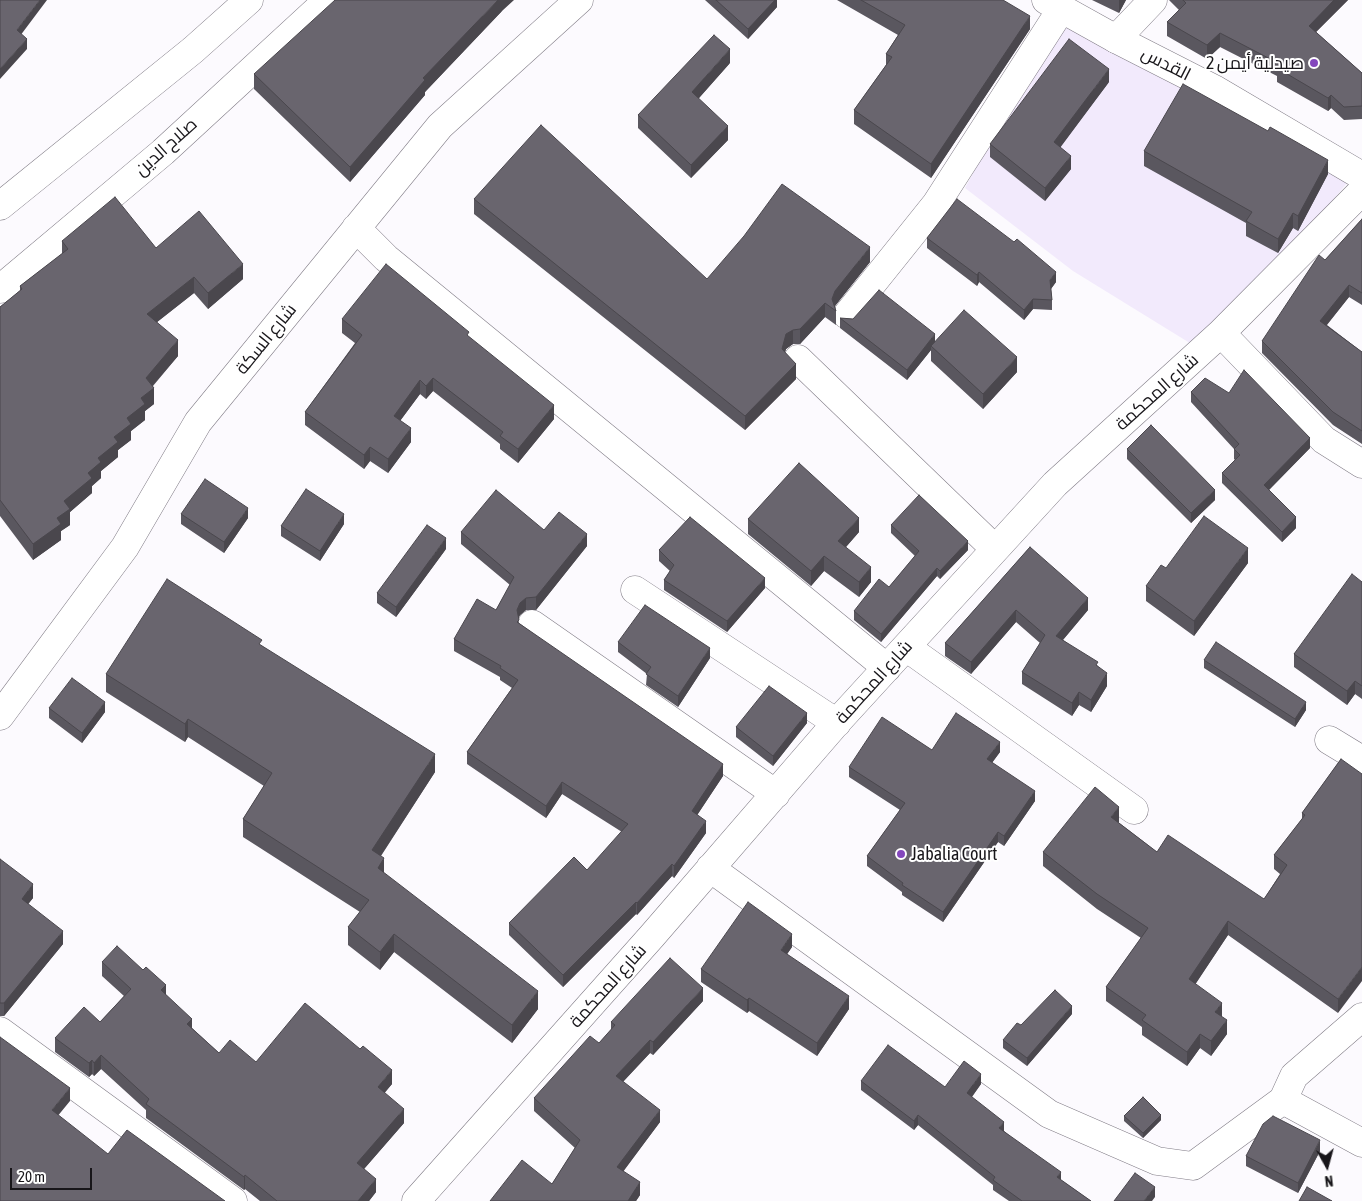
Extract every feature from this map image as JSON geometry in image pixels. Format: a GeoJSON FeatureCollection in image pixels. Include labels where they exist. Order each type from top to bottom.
{"type":"FeatureCollection","features":[{"type":"Feature","properties":{"kind":"main road"},"geometry":{"type":"LineString","coordinates":[[0,206],[193,50],[249,0]]}},
{"type":"Feature","properties":{"kind":"main road","name":"صلاح الدين"},"geometry":{"type":"LineString","coordinates":[[0,290],[163,152],[328,0]]}},
{"type":"Feature","properties":{"kind":"main road","name":"شارع السكة"},"geometry":{"type":"LineString","coordinates":[[0,716],[125,547],[198,422],[440,126],[579,0]]}},
{"type":"Feature","properties":{"kind":"main road"},"geometry":{"type":"LineString","coordinates":[[1116,39],[1152,0]]}},
{"type":"Feature","properties":{"kind":"main road"},"geometry":{"type":"LineString","coordinates":[[848,315],[936,204],[1054,4]]}},
{"type":"Feature","properties":{"kind":"main road","name":"القدس"},"geometry":{"type":"LineString","coordinates":[[1054,4],[1116,39],[1216,90],[1362,176]]}},
{"type":"Feature","properties":{"kind":"main road","name":"شارع المحكمة"},"geometry":{"type":"LineString","coordinates":[[420,1200],[837,722],[1055,484],[1221,334],[1362,191]]}},
{"type":"Feature","properties":{"kind":"main road"},"geometry":{"type":"LineString","coordinates":[[356,228],[386,258],[887,668]]}},
{"type":"Feature","properties":{"kind":"main road"},"geometry":{"type":"LineString","coordinates":[[1221,334],[1324,440],[1362,464]]}},
{"type":"Feature","properties":{"kind":"main road"},"geometry":{"type":"LineString","coordinates":[[798,359],[995,549]]}},
{"type":"Feature","properties":{"kind":"main road"},"geometry":{"type":"LineString","coordinates":[[635,590],[837,722]]}},
{"type":"Feature","properties":{"kind":"main road"},"geometry":{"type":"LineString","coordinates":[[532,624],[776,794]]}},
{"type":"Feature","properties":{"kind":"main road"},"geometry":{"type":"LineString","coordinates":[[906,647],[1134,810]]}},
{"type":"Feature","properties":{"kind":"main road"},"geometry":{"type":"LineString","coordinates":[[1329,740],[1362,760]]}},
{"type":"Feature","properties":{"kind":"main road"},"geometry":{"type":"LineString","coordinates":[[710,868],[1048,1114],[1157,1161],[1193,1166],[1283,1100],[1294,1076],[1362,1017]]}},
{"type":"Feature","properties":{"kind":"main road"},"geometry":{"type":"LineString","coordinates":[[0,1031],[233,1201]]}},
{"type":"Feature","properties":{"kind":"main road"},"geometry":{"type":"LineString","coordinates":[[1283,1100],[1362,1143]]}},
{"type":"Feature","properties":{"kind":"shaded area"},"geometry":{"type":"Polygon","coordinates":[[[1060,13],[1352,177],[1206,353],[1073,271],[965,188],[1060,13]]]}},
{"type":"Feature","properties":{"kind":"building"},"geometry":{"type":"Polygon","coordinates":[[[0,0],[40,0],[17,30],[27,39],[0,69],[0,0]]]}},
{"type":"Feature","properties":{"kind":"building"},"geometry":{"type":"Polygon","coordinates":[[[335,0],[498,0],[423,78],[425,80],[350,167],[254,74],[335,0]]]}},
{"type":"Feature","properties":{"kind":"building"},"geometry":{"type":"Polygon","coordinates":[[[716,0],[775,0],[748,29],[716,0]]]}},
{"type":"Feature","properties":{"kind":"building"},"geometry":{"type":"Polygon","coordinates":[[[861,0],[1003,0],[1030,16],[931,164],[854,110],[892,57],[886,54],[905,25],[861,0]]]}},
{"type":"Feature","properties":{"kind":"building"},"geometry":{"type":"Polygon","coordinates":[[[1183,0],[1334,0],[1309,26],[1362,73],[1362,106],[1344,107],[1331,95],[1328,98],[1277,68],[1280,64],[1220,33],[1207,45],[1167,22],[1186,3],[1183,0]]]}},
{"type":"Feature","properties":{"kind":"building"},"geometry":{"type":"Polygon","coordinates":[[[714,35],[730,49],[692,92],[728,126],[691,165],[638,115],[714,35]]]}},
{"type":"Feature","properties":{"kind":"building"},"geometry":{"type":"Polygon","coordinates":[[[1069,39],[1109,69],[1054,142],[1071,156],[1045,188],[990,144],[1069,39]]]}},
{"type":"Feature","properties":{"kind":"building"},"geometry":{"type":"Polygon","coordinates":[[[1183,84],[1268,131],[1270,127],[1328,160],[1298,216],[1293,213],[1278,239],[1246,221],[1252,212],[1144,151],[1183,84]]]}},
{"type":"Feature","properties":{"kind":"building"},"geometry":{"type":"Polygon","coordinates":[[[541,125],[707,279],[744,236],[782,184],[870,247],[835,291],[832,299],[836,311],[825,303],[800,329],[786,334],[782,349],[796,364],[745,416],[474,199],[541,125]]]}},
{"type":"Feature","properties":{"kind":"building"},"geometry":{"type":"Polygon","coordinates":[[[115,197],[156,248],[199,211],[243,264],[208,293],[194,277],[147,314],[178,340],[146,378],[154,388],[141,398],[145,404],[127,418],[131,424],[114,437],[118,442],[98,458],[101,462],[88,473],[92,478],[64,501],[70,509],[57,518],[61,524],[33,544],[0,500],[0,307],[22,289],[20,286],[68,249],[62,241],[115,197]]]}},
{"type":"Feature","properties":{"kind":"building"},"geometry":{"type":"Polygon","coordinates":[[[957,199],[1014,242],[1017,239],[1056,272],[1050,280],[1052,300],[1033,299],[1024,310],[979,272],[977,275],[927,238],[957,199]]]}},
{"type":"Feature","properties":{"kind":"building"},"geometry":{"type":"Polygon","coordinates":[[[1362,219],[1362,293],[1349,285],[1320,321],[1362,352],[1362,431],[1333,412],[1262,341],[1319,255],[1325,260],[1362,219]]]}},
{"type":"Feature","properties":{"kind":"building"},"geometry":{"type":"Polygon","coordinates":[[[386,264],[469,332],[467,335],[554,405],[518,449],[500,436],[503,432],[433,378],[426,386],[420,380],[394,416],[411,428],[388,459],[370,447],[364,455],[305,412],[362,335],[342,319],[386,264]]]}},
{"type":"Feature","properties":{"kind":"building"},"geometry":{"type":"Polygon","coordinates":[[[879,290],[935,334],[907,370],[840,318],[853,319],[879,290]]]}},
{"type":"Feature","properties":{"kind":"building"},"geometry":{"type":"Polygon","coordinates":[[[964,310],[1017,357],[983,394],[931,346],[964,310]]]}},
{"type":"Feature","properties":{"kind":"building"},"geometry":{"type":"Polygon","coordinates":[[[1244,370],[1310,438],[1264,485],[1296,517],[1282,532],[1222,473],[1240,455],[1234,449],[1239,444],[1191,392],[1205,378],[1229,393],[1244,370]]]}},
{"type":"Feature","properties":{"kind":"building"},"geometry":{"type":"Polygon","coordinates":[[[1151,425],[1215,490],[1191,513],[1127,449],[1151,425]]]}},
{"type":"Feature","properties":{"kind":"building"},"geometry":{"type":"Polygon","coordinates":[[[799,463],[859,518],[838,541],[871,567],[859,582],[824,556],[811,571],[748,519],[799,463]]]}},
{"type":"Feature","properties":{"kind":"building"},"geometry":{"type":"Polygon","coordinates":[[[205,479],[248,508],[224,542],[181,514],[205,479]]]}},
{"type":"Feature","properties":{"kind":"building"},"geometry":{"type":"Polygon","coordinates":[[[306,489],[344,514],[320,551],[281,526],[306,489]]]}},
{"type":"Feature","properties":{"kind":"building"},"geometry":{"type":"Polygon","coordinates":[[[496,490],[544,530],[559,512],[587,534],[536,597],[526,598],[520,603],[517,610],[519,620],[517,622],[723,764],[692,811],[706,821],[674,866],[672,864],[637,903],[563,975],[509,923],[574,857],[587,870],[628,824],[562,782],[546,806],[467,752],[518,680],[500,668],[501,666],[454,639],[477,599],[496,610],[514,577],[461,532],[496,490]]]}},
{"type":"Feature","properties":{"kind":"building"},"geometry":{"type":"Polygon","coordinates":[[[919,495],[968,541],[940,571],[937,568],[881,634],[854,611],[879,579],[889,587],[919,551],[891,525],[919,495]]]}},
{"type":"Feature","properties":{"kind":"building"},"geometry":{"type":"Polygon","coordinates":[[[1204,516],[1248,548],[1194,621],[1146,586],[1161,565],[1166,568],[1204,516]]]}},
{"type":"Feature","properties":{"kind":"building"},"geometry":{"type":"Polygon","coordinates":[[[690,517],[765,578],[727,621],[664,580],[674,565],[659,550],[690,517]]]}},
{"type":"Feature","properties":{"kind":"building"},"geometry":{"type":"Polygon","coordinates":[[[427,525],[446,538],[396,607],[377,593],[427,525]]]}},
{"type":"Feature","properties":{"kind":"building"},"geometry":{"type":"Polygon","coordinates":[[[1030,547],[1088,598],[1056,636],[1098,662],[1096,665],[1107,673],[1091,700],[1079,692],[1072,703],[1022,672],[1045,635],[1016,610],[971,662],[945,643],[1030,547]]]}},
{"type":"Feature","properties":{"kind":"building"},"geometry":{"type":"Polygon","coordinates":[[[1352,574],[1362,582],[1362,686],[1355,681],[1347,691],[1294,654],[1352,574]]]}},
{"type":"Feature","properties":{"kind":"building"},"geometry":{"type":"Polygon","coordinates":[[[167,579],[262,640],[259,644],[435,754],[372,850],[384,858],[378,868],[538,991],[512,1025],[394,934],[380,952],[348,927],[369,900],[243,819],[272,773],[188,719],[185,724],[106,674],[167,579]]]}},
{"type":"Feature","properties":{"kind":"building"},"geometry":{"type":"Polygon","coordinates":[[[645,605],[710,648],[678,696],[646,674],[651,667],[618,642],[645,605]]]}},
{"type":"Feature","properties":{"kind":"building"},"geometry":{"type":"Polygon","coordinates":[[[1216,642],[1306,702],[1295,719],[1204,660],[1216,642]]]}},
{"type":"Feature","properties":{"kind":"building"},"geometry":{"type":"Polygon","coordinates":[[[72,678],[105,702],[82,733],[49,708],[72,678]]]}},
{"type":"Feature","properties":{"kind":"building"},"geometry":{"type":"Polygon","coordinates":[[[769,686],[807,713],[773,756],[736,727],[769,686]]]}},
{"type":"Feature","properties":{"kind":"building"},"geometry":{"type":"Polygon","coordinates":[[[956,713],[1000,742],[987,759],[1035,791],[1004,836],[998,832],[943,912],[902,885],[903,883],[867,856],[905,803],[849,767],[882,717],[932,750],[956,713]]]}},
{"type":"Feature","properties":{"kind":"building"},"geometry":{"type":"Polygon","coordinates":[[[1341,759],[1362,774],[1362,967],[1338,999],[1228,921],[1189,979],[1222,1003],[1215,1012],[1227,1020],[1211,1041],[1200,1034],[1187,1052],[1142,1020],[1146,1015],[1106,987],[1148,928],[1097,894],[1043,852],[1095,787],[1119,807],[1111,817],[1157,852],[1168,835],[1264,899],[1287,865],[1274,855],[1305,815],[1302,813],[1341,759]]]}},
{"type":"Feature","properties":{"kind":"building"},"geometry":{"type":"Polygon","coordinates":[[[0,859],[33,884],[22,899],[63,931],[4,1003],[0,1003],[0,859]]]}},
{"type":"Feature","properties":{"kind":"building"},"geometry":{"type":"Polygon","coordinates":[[[748,902],[792,934],[781,950],[849,996],[817,1043],[701,969],[748,902]]]}},
{"type":"Feature","properties":{"kind":"building"},"geometry":{"type":"Polygon","coordinates":[[[117,946],[143,970],[146,967],[166,985],[161,990],[192,1019],[187,1024],[219,1053],[230,1040],[256,1062],[305,1003],[360,1049],[363,1046],[392,1070],[378,1087],[404,1109],[357,1163],[376,1179],[358,1201],[277,1201],[245,1175],[244,1177],[146,1104],[149,1099],[101,1055],[94,1063],[92,1060],[89,1063],[55,1038],[84,1007],[100,1022],[131,989],[102,962],[117,946]]]}},
{"type":"Feature","properties":{"kind":"building"},"geometry":{"type":"Polygon","coordinates":[[[670,958],[703,988],[653,1042],[650,1040],[616,1076],[660,1110],[617,1167],[640,1182],[628,1201],[490,1201],[522,1160],[552,1184],[580,1140],[534,1098],[590,1036],[599,1043],[615,1025],[611,1022],[670,958]]]}},
{"type":"Feature","properties":{"kind":"building"},"geometry":{"type":"Polygon","coordinates":[[[1055,990],[1072,1006],[1027,1058],[1003,1040],[1017,1023],[1021,1025],[1055,990]]]}},
{"type":"Feature","properties":{"kind":"building"},"geometry":{"type":"Polygon","coordinates":[[[0,1037],[70,1088],[52,1110],[108,1154],[127,1130],[225,1201],[0,1201],[0,1037]]]}},
{"type":"Feature","properties":{"kind":"building"},"geometry":{"type":"Polygon","coordinates":[[[888,1045],[945,1087],[964,1061],[981,1074],[967,1093],[1004,1122],[999,1128],[1061,1172],[1057,1177],[1091,1201],[1022,1201],[993,1180],[995,1177],[918,1115],[914,1121],[861,1081],[888,1045]]]}},
{"type":"Feature","properties":{"kind":"building"},"geometry":{"type":"Polygon","coordinates":[[[1143,1097],[1161,1115],[1143,1133],[1124,1116],[1143,1097]]]}},
{"type":"Feature","properties":{"kind":"building"},"geometry":{"type":"Polygon","coordinates":[[[1273,1116],[1320,1140],[1298,1183],[1246,1156],[1263,1124],[1273,1116]]]}},
{"type":"Feature","properties":{"kind":"building"},"geometry":{"type":"Polygon","coordinates":[[[1135,1173],[1155,1187],[1144,1201],[1114,1201],[1135,1173]]]}},
{"type":"Feature","properties":{"kind":"building"},"geometry":{"type":"Polygon","coordinates":[[[1307,1187],[1332,1201],[1299,1201],[1307,1187]]]}},
{"type":"Feature","properties":{"kind":"place","name":"صيدلية أيمن 2"},"geometry":{"type":"Point","coordinates":[1314,63]}},
{"type":"Feature","properties":{"kind":"place","name":"Jabalia Court"},"geometry":{"type":"Point","coordinates":[901,854]}}]}
